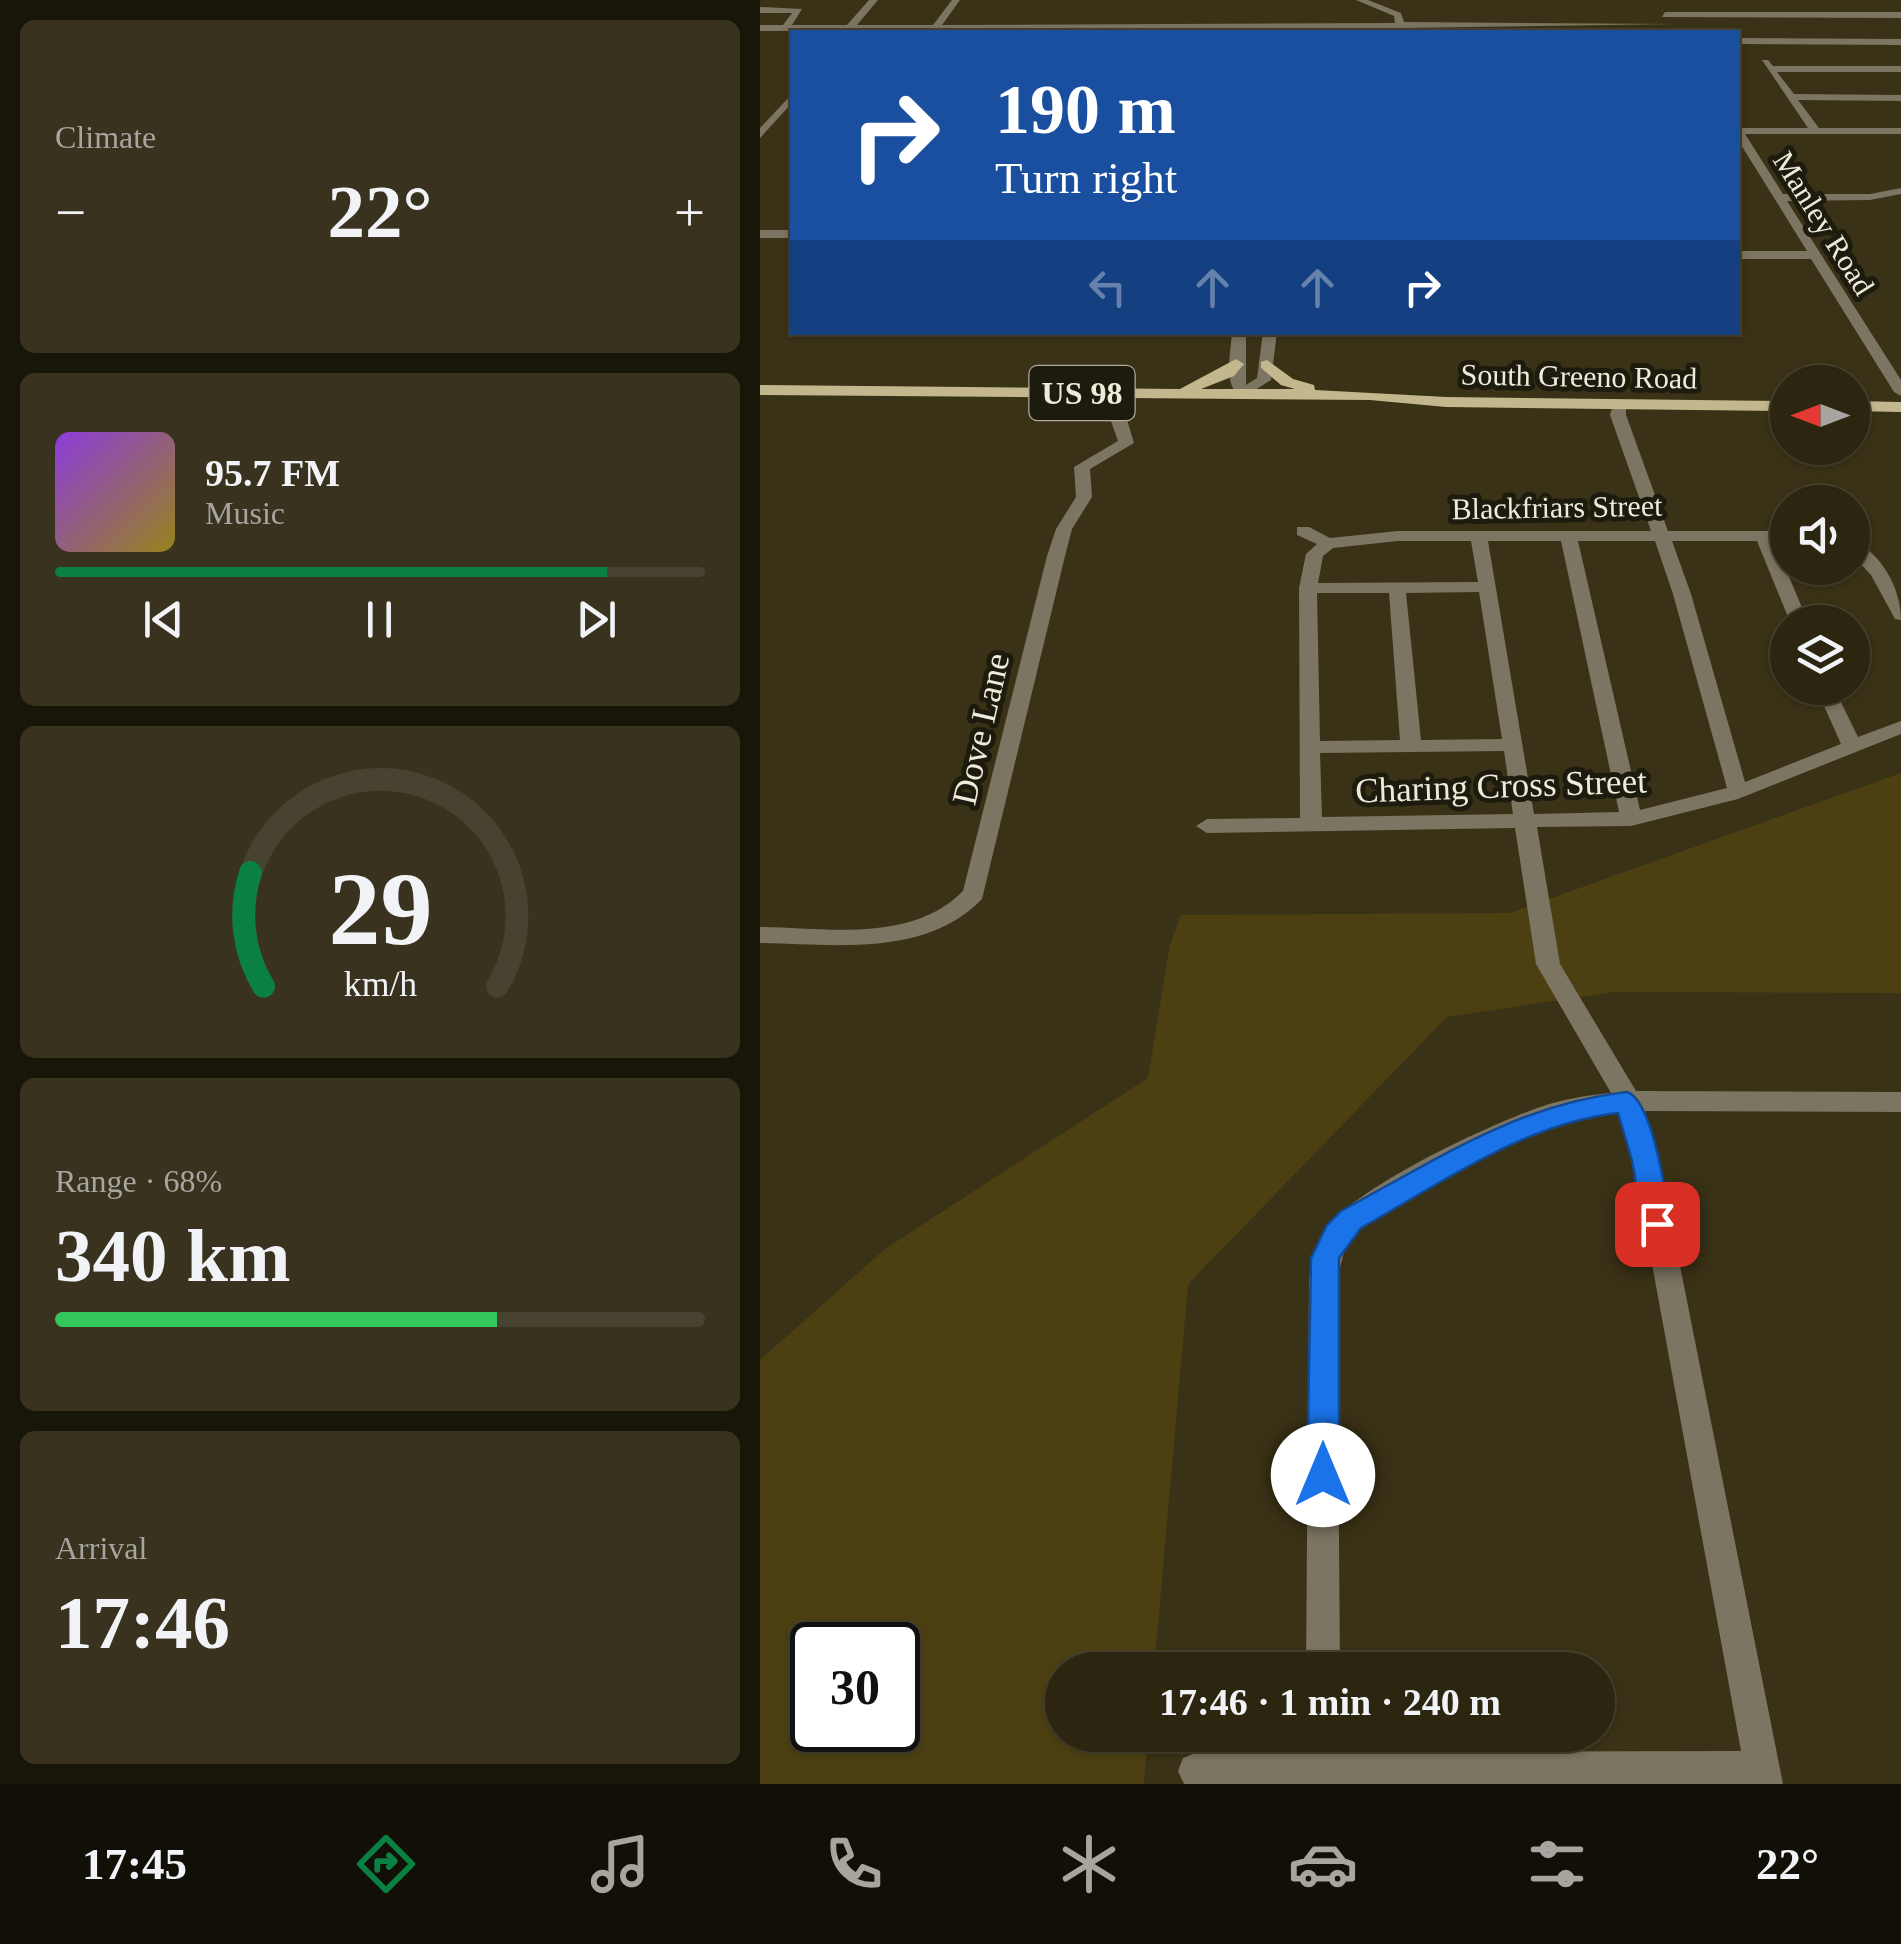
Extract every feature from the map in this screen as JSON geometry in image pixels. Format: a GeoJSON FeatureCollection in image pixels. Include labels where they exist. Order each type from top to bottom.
{"type":"FeatureCollection","features":[{"type":"Feature","properties":{"kind":"main road"},"geometry":{"type":"LineString","coordinates":[[1168,394],[1228,373],[1236,364]]}},
{"type":"Feature","properties":{"kind":"main road"},"geometry":{"type":"LineString","coordinates":[[1266,365],[1288,382],[1342,395]]}},
{"type":"Feature","properties":{"kind":"main road","name":"South Greeno Road"},"geometry":{"type":"LineString","coordinates":[[760,390],[1342,395],[1444,389],[1770,391]]}},
{"type":"Feature","properties":{"kind":"main road"},"geometry":{"type":"LineString","coordinates":[[1870,392],[1901,392]]}},
{"type":"Feature","properties":{"kind":"main road","name":"South Greeno Road"},"geometry":{"type":"LineString","coordinates":[[1370,395],[1446,402],[1770,406]]}},
{"type":"Feature","properties":{"kind":"main road"},"geometry":{"type":"LineString","coordinates":[[1870,406],[1901,407]]}},
{"type":"Feature","properties":{"kind":"street"},"geometry":{"type":"LineString","coordinates":[[849,30],[874,0]]}},
{"type":"Feature","properties":{"kind":"street"},"geometry":{"type":"LineString","coordinates":[[935,28],[956,0]]}},
{"type":"Feature","properties":{"kind":"street"},"geometry":{"type":"LineString","coordinates":[[1360,0],[1378,2],[1398,15],[1401,30]]}},
{"type":"Feature","properties":{"kind":"street"},"geometry":{"type":"LineString","coordinates":[[1656,0],[1670,24]]}},
{"type":"Feature","properties":{"kind":"street"},"geometry":{"type":"LineString","coordinates":[[760,10],[799,10],[786,28]]}},
{"type":"Feature","properties":{"kind":"street"},"geometry":{"type":"LineString","coordinates":[[1592,12],[1598,28]]}},
{"type":"Feature","properties":{"kind":"street"},"geometry":{"type":"LineString","coordinates":[[1467,30],[1901,15]]}},
{"type":"Feature","properties":{"kind":"street"},"geometry":{"type":"LineString","coordinates":[[760,28],[827,30]]}},
{"type":"Feature","properties":{"kind":"street"},"geometry":{"type":"LineString","coordinates":[[877,30],[1246,30]]}},
{"type":"Feature","properties":{"kind":"street"},"geometry":{"type":"LineString","coordinates":[[1740,41],[1901,41]]}},
{"type":"Feature","properties":{"kind":"street"},"geometry":{"type":"LineString","coordinates":[[1751,42],[1816,132]]}},
{"type":"Feature","properties":{"kind":"street"},"geometry":{"type":"LineString","coordinates":[[1771,69],[1901,69]]}},
{"type":"Feature","properties":{"kind":"street"},"geometry":{"type":"LineString","coordinates":[[1792,97],[1901,98]]}},
{"type":"Feature","properties":{"kind":"street"},"geometry":{"type":"LineString","coordinates":[[760,135],[790,99]]}},
{"type":"Feature","properties":{"kind":"street"},"geometry":{"type":"LineString","coordinates":[[1740,132],[1901,132]]}},
{"type":"Feature","properties":{"kind":"street","name":"Manley Road"},"geometry":{"type":"LineString","coordinates":[[1740,135],[1901,392]]}},
{"type":"Feature","properties":{"kind":"street"},"geometry":{"type":"LineString","coordinates":[[1779,198],[1870,197],[1901,191]]}},
{"type":"Feature","properties":{"kind":"street"},"geometry":{"type":"LineString","coordinates":[[760,234],[790,234]]}},
{"type":"Feature","properties":{"kind":"street"},"geometry":{"type":"LineString","coordinates":[[1740,254],[1815,255]]}},
{"type":"Feature","properties":{"kind":"street"},"geometry":{"type":"LineString","coordinates":[[1239,335],[1236,364],[1242,394],[1264,380],[1270,335]]}},
{"type":"Feature","properties":{"kind":"street","name":"Dove Lane"},"geometry":{"type":"LineString","coordinates":[[760,935],[912,931],[953,917],[974,894],[1056,556],[1067,522],[1084,497],[1082,467],[1126,443],[1126,432],[1110,407],[1112,393]]}},
{"type":"Feature","properties":{"kind":"street"},"geometry":{"type":"LineString","coordinates":[[1619,404],[1618,414],[1649,493],[1738,792]]}},
{"type":"Feature","properties":{"kind":"street"},"geometry":{"type":"LineString","coordinates":[[1303,532],[1328,543],[1315,554],[1308,588],[1310,825]]}},
{"type":"Feature","properties":{"kind":"street"},"geometry":{"type":"LineString","coordinates":[[1568,534],[1631,818]]}},
{"type":"Feature","properties":{"kind":"street"},"geometry":{"type":"LineString","coordinates":[[1763,534],[1792,605]]}},
{"type":"Feature","properties":{"kind":"street","name":"Blackfriars Street"},"geometry":{"type":"LineString","coordinates":[[1328,543],[1365,536],[1770,535]]}},
{"type":"Feature","properties":{"kind":"street"},"geometry":{"type":"LineString","coordinates":[[1196,1771],[1323,1753],[1764,1776],[1646,1160],[1609,1063],[1558,988],[1548,964],[1478,536]]}},
{"type":"Feature","properties":{"kind":"street"},"geometry":{"type":"LineString","coordinates":[[1870,560],[1901,614]]}},
{"type":"Feature","properties":{"kind":"street"},"geometry":{"type":"LineString","coordinates":[[1308,588],[1486,587]]}},
{"type":"Feature","properties":{"kind":"street"},"geometry":{"type":"LineString","coordinates":[[1397,588],[1411,746]]}},
{"type":"Feature","properties":{"kind":"street"},"geometry":{"type":"LineString","coordinates":[[1833,705],[1851,744]]}},
{"type":"Feature","properties":{"kind":"street","name":"Charing Cross Street"},"geometry":{"type":"LineString","coordinates":[[1208,826],[1631,818],[1738,792],[1901,726]]}},
{"type":"Feature","properties":{"kind":"street"},"geometry":{"type":"LineString","coordinates":[[1310,747],[1512,745]]}},
{"type":"Feature","properties":{"kind":"street"},"geometry":{"type":"LineString","coordinates":[[1323,1652],[1323,1280],[1325,1258],[1337,1233],[1375,1204],[1523,1125],[1564,1110],[1627,1102],[1897,1101]]}},
{"type":"Feature","properties":{"kind":"shaded area"},"geometry":{"type":"Polygon","coordinates":[[[1901,773],[1901,993],[1614,992],[1447,1017],[1188,1284],[1156,1652],[1045,1652],[1045,1752],[1147,1752],[1144,1784],[760,1784],[760,1360],[885,1249],[1148,1078],[1170,945],[1181,915],[1510,913],[1901,773]]]}},
{"type":"Feature","properties":{"kind":"route"},"geometry":{"type":"LineString","coordinates":[[1323,1475],[1325,1258],[1337,1233],[1351,1220],[1523,1125],[1578,1107],[1627,1102],[1646,1160],[1657,1224]]}}]}
